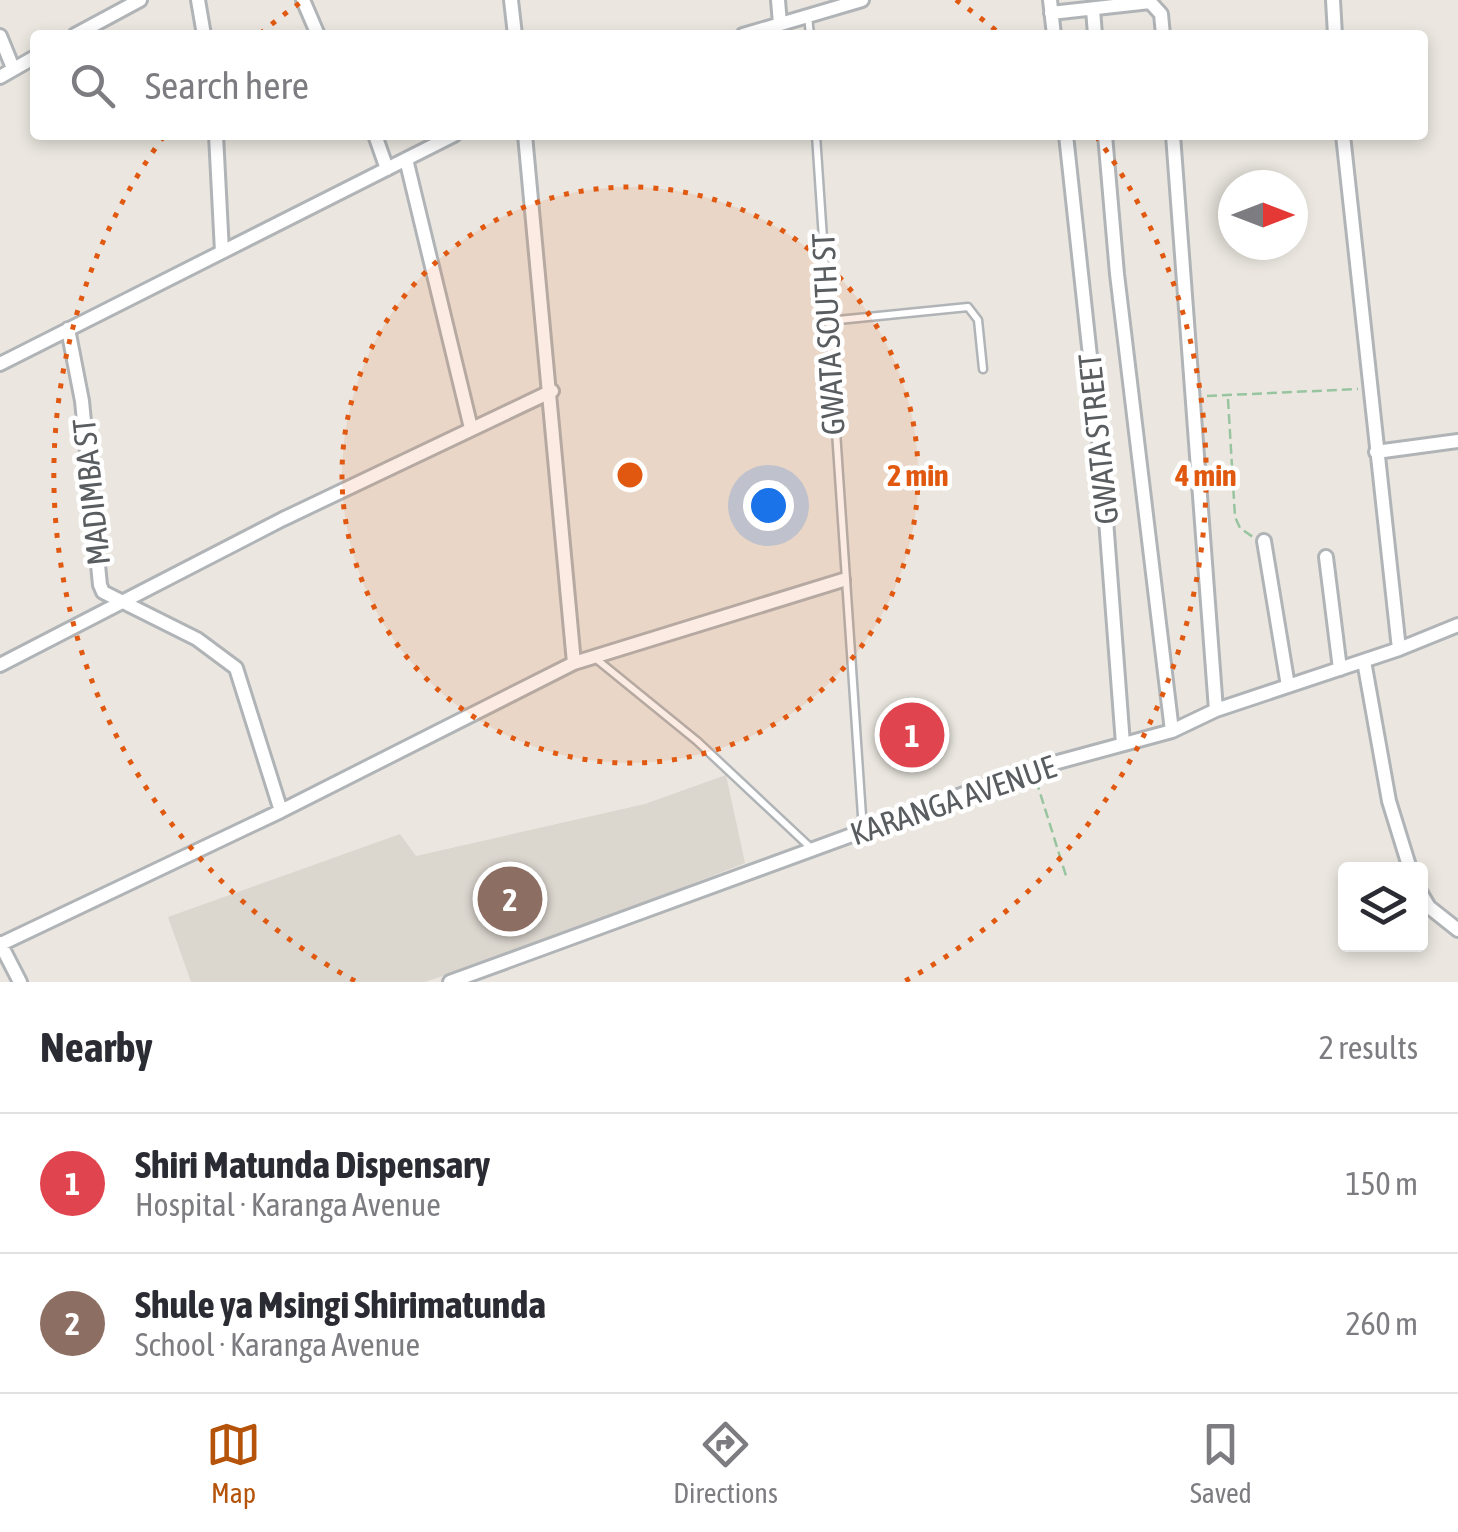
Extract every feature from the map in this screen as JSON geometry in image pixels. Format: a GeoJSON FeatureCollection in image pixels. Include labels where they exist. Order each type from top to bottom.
{"type":"FeatureCollection","features":[{"type":"Feature","properties":{"kind":"street"},"geometry":{"type":"LineString","coordinates":[[84,30],[140,0]]}},
{"type":"Feature","properties":{"kind":"street"},"geometry":{"type":"LineString","coordinates":[[198,0],[203,30]]}},
{"type":"Feature","properties":{"kind":"street"},"geometry":{"type":"LineString","coordinates":[[304,0],[316,30]]}},
{"type":"Feature","properties":{"kind":"street"},"geometry":{"type":"LineString","coordinates":[[511,0],[514,30]]}},
{"type":"Feature","properties":{"kind":"street"},"geometry":{"type":"LineString","coordinates":[[778,0],[780,24]]}},
{"type":"Feature","properties":{"kind":"street"},"geometry":{"type":"LineString","coordinates":[[760,30],[862,0]]}},
{"type":"Feature","properties":{"kind":"street"},"geometry":{"type":"LineString","coordinates":[[1332,0],[1335,30]]}},
{"type":"Feature","properties":{"kind":"street"},"geometry":{"type":"LineString","coordinates":[[1051,7],[1093,10],[1150,2],[1160,14],[1162,30]]}},
{"type":"Feature","properties":{"kind":"street"},"geometry":{"type":"LineString","coordinates":[[1093,10],[1095,30]]}},
{"type":"Feature","properties":{"kind":"street"},"geometry":{"type":"LineString","coordinates":[[0,36],[13,68]]}},
{"type":"Feature","properties":{"kind":"street"},"geometry":{"type":"LineString","coordinates":[[0,77],[30,59]]}},
{"type":"Feature","properties":{"kind":"street"},"geometry":{"type":"LineString","coordinates":[[216,140],[222,252]]}},
{"type":"Feature","properties":{"kind":"street"},"geometry":{"type":"LineString","coordinates":[[377,140],[386,169]]}},
{"type":"Feature","properties":{"kind":"street"},"geometry":{"type":"LineString","coordinates":[[0,364],[444,140]]}},
{"type":"Feature","properties":{"kind":"street"},"geometry":{"type":"LineString","coordinates":[[526,140],[552,391],[574,663]]}},
{"type":"Feature","properties":{"kind":"street","name":"GWATA STREET"},"geometry":{"type":"LineString","coordinates":[[1067,140],[1104,486],[1123,744]]}},
{"type":"Feature","properties":{"kind":"street"},"geometry":{"type":"LineString","coordinates":[[1105,140],[1172,731]]}},
{"type":"Feature","properties":{"kind":"street"},"geometry":{"type":"LineString","coordinates":[[1173,140],[1216,710]]}},
{"type":"Feature","properties":{"kind":"street"},"geometry":{"type":"LineString","coordinates":[[1344,140],[1399,649]]}},
{"type":"Feature","properties":{"kind":"street"},"geometry":{"type":"LineString","coordinates":[[406,159],[471,428]]}},
{"type":"Feature","properties":{"kind":"street","name":"MADIMBA ST"},"geometry":{"type":"LineString","coordinates":[[68,329],[82,402],[103,592],[126,600],[218,651],[236,668],[281,811]]}},
{"type":"Feature","properties":{"kind":"street"},"geometry":{"type":"LineString","coordinates":[[0,665],[552,391]]}},
{"type":"Feature","properties":{"kind":"street"},"geometry":{"type":"LineString","coordinates":[[1376,452],[1458,442]]}},
{"type":"Feature","properties":{"kind":"street"},"geometry":{"type":"LineString","coordinates":[[1264,541],[1288,686]]}},
{"type":"Feature","properties":{"kind":"street"},"geometry":{"type":"LineString","coordinates":[[1326,557],[1340,669]]}},
{"type":"Feature","properties":{"kind":"street"},"geometry":{"type":"LineString","coordinates":[[20,982],[5,964],[0,943],[281,811],[574,663],[843,580]]}},
{"type":"Feature","properties":{"kind":"street","name":"KARANGA AVENUE"},"geometry":{"type":"LineString","coordinates":[[450,982],[1032,769],[1172,731],[1216,710],[1364,662],[1458,624]]}},
{"type":"Feature","properties":{"kind":"street"},"geometry":{"type":"LineString","coordinates":[[1364,662],[1389,801],[1408,862]]}},
{"type":"Feature","properties":{"kind":"street"},"geometry":{"type":"LineString","coordinates":[[1428,906],[1458,930]]}},
{"type":"Feature","properties":{"kind":"lane"},"geometry":{"type":"LineString","coordinates":[[808,15],[810,30]]}},
{"type":"Feature","properties":{"kind":"lane","name":"GWATA SOUTH ST"},"geometry":{"type":"LineString","coordinates":[[816,140],[863,832]]}},
{"type":"Feature","properties":{"kind":"lane"},"geometry":{"type":"LineString","coordinates":[[828,321],[968,307],[978,320],[983,369]]}},
{"type":"Feature","properties":{"kind":"lane"},"geometry":{"type":"LineString","coordinates":[[593,656],[711,753],[812,849]]}},
{"type":"Feature","properties":{"kind":"path"},"geometry":{"type":"LineString","coordinates":[[1192,395],[1228,397],[1370,388]]}},
{"type":"Feature","properties":{"kind":"path"},"geometry":{"type":"LineString","coordinates":[[1228,397],[1234,517],[1246,535],[1264,541]]}},
{"type":"Feature","properties":{"kind":"path"},"geometry":{"type":"LineString","coordinates":[[1032,769],[1067,879]]}},
{"type":"Feature","properties":{"kind":"shaded area"},"geometry":{"type":"Polygon","coordinates":[[[726,775],[745,863],[554,938],[425,982],[191,982],[168,917],[400,834],[416,856],[645,804],[726,775]]]}},
{"type":"Feature","properties":{"kind":"place","name":"Shiri Matunda Dispensary"},"geometry":{"type":"Point","coordinates":[912,735]}},
{"type":"Feature","properties":{"kind":"place","name":"Shule ya Msingi Shirimatunda"},"geometry":{"type":"Point","coordinates":[510,899]}}]}
